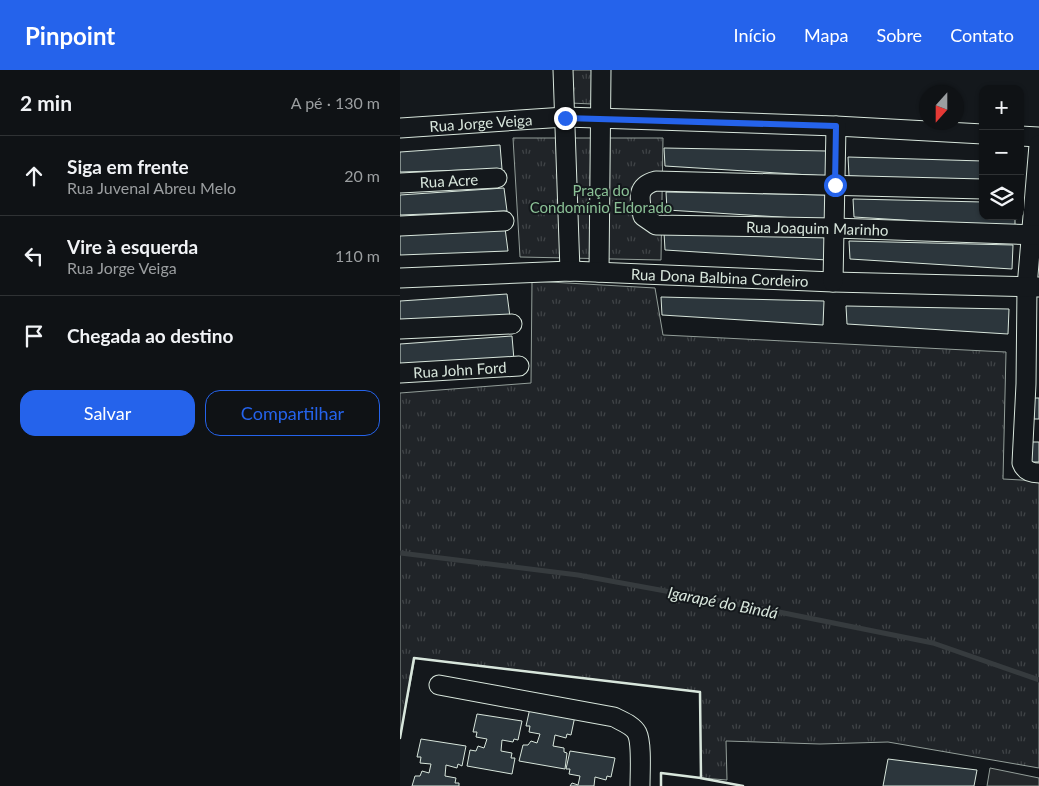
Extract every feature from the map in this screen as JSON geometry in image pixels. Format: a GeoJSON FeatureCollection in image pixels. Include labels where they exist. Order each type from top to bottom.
{"type":"FeatureCollection","features":[{"type":"Feature","properties":{"kind":"street"},"geometry":{"type":"LineString","coordinates":[[562,70],[570,271]]}},
{"type":"Feature","properties":{"kind":"street"},"geometry":{"type":"LineString","coordinates":[[599,272],[601,70]]}},
{"type":"Feature","properties":{"kind":"street","name":"Rua Jorge Veiga"},"geometry":{"type":"LineString","coordinates":[[400,128],[565,118],[600,118],[836,126],[979,134]]}},
{"type":"Feature","properties":{"kind":"street"},"geometry":{"type":"LineString","coordinates":[[833,282],[836,126]]}},
{"type":"Feature","properties":{"kind":"street"},"geometry":{"type":"LineString","coordinates":[[1024,136],[1039,136]]}},
{"type":"Feature","properties":{"kind":"street"},"geometry":{"type":"LineString","coordinates":[[1039,145],[1031,191],[1035,235],[1031,429],[1022,463],[1028,472],[1039,474]]}},
{"type":"Feature","properties":{"kind":"street","name":"Rua Acre"},"geometry":{"type":"LineString","coordinates":[[400,183],[497,178]]}},
{"type":"Feature","properties":{"kind":"street","name":"Rua Joaquim Marinho"},"geometry":{"type":"LineString","coordinates":[[835,185],[656,181],[648,183],[642,190],[639,199],[643,216],[656,225],[834,228],[1035,235]]}},
{"type":"Feature","properties":{"kind":"street"},"geometry":{"type":"LineString","coordinates":[[835,185],[979,190]]}},
{"type":"Feature","properties":{"kind":"street"},"geometry":{"type":"LineString","coordinates":[[400,226],[504,221]]}},
{"type":"Feature","properties":{"kind":"street","name":"Rua Dona Balbina Cordeiro"},"geometry":{"type":"LineString","coordinates":[[400,278],[570,271],[833,282],[1033,287]]}},
{"type":"Feature","properties":{"kind":"street"},"geometry":{"type":"LineString","coordinates":[[400,329],[512,324]]}},
{"type":"Feature","properties":{"kind":"street","name":"Rua John Ford"},"geometry":{"type":"LineString","coordinates":[[400,374],[519,366]]}},
{"type":"Feature","properties":{"kind":"street"},"geometry":{"type":"LineString","coordinates":[[439,685],[614,717],[637,733],[640,751],[640,786]]}},
{"type":"Feature","properties":{"kind":"green space"},"geometry":{"type":"Polygon","coordinates":[[[568,70],[592,70],[592,104],[570,103],[568,70]]]}},
{"type":"Feature","properties":{"kind":"green space","name":"Praça do Condomínio Eldorado"},"geometry":{"type":"Polygon","coordinates":[[[513,138],[663,138],[661,260],[520,257],[513,138]]]}},
{"type":"Feature","properties":{"kind":"green space"},"geometry":{"type":"Polygon","coordinates":[[[532,281],[655,288],[663,335],[1006,352],[1003,479],[1039,481],[1039,768],[888,742],[820,744],[726,741],[727,780],[701,778],[700,692],[415,658],[400,738],[400,393],[531,383],[532,281]]]}},
{"type":"Feature","properties":{"kind":"shaded area"},"geometry":{"type":"Polygon","coordinates":[[[990,768],[1039,778],[1039,786],[987,786],[990,768]]]}},
{"type":"Feature","properties":{"kind":"building"},"geometry":{"type":"Polygon","coordinates":[[[500,145],[502,169],[400,172],[400,152],[500,145]]]}},
{"type":"Feature","properties":{"kind":"building"},"geometry":{"type":"Polygon","coordinates":[[[664,148],[827,151],[826,176],[665,166],[664,148]]]}},
{"type":"Feature","properties":{"kind":"building"},"geometry":{"type":"Polygon","coordinates":[[[848,157],[979,161],[979,182],[849,176],[848,157]]]}},
{"type":"Feature","properties":{"kind":"building"},"geometry":{"type":"Polygon","coordinates":[[[504,188],[507,211],[400,215],[400,195],[504,188]]]}},
{"type":"Feature","properties":{"kind":"building"},"geometry":{"type":"Polygon","coordinates":[[[666,192],[830,195],[828,220],[667,210],[666,192]]]}},
{"type":"Feature","properties":{"kind":"building"},"geometry":{"type":"Polygon","coordinates":[[[853,199],[979,202],[979,220],[1015,220],[1015,227],[854,217],[853,199]]]}},
{"type":"Feature","properties":{"kind":"building"},"geometry":{"type":"Polygon","coordinates":[[[505,228],[508,251],[400,255],[400,235],[505,228]]]}},
{"type":"Feature","properties":{"kind":"building"},"geometry":{"type":"Polygon","coordinates":[[[664,232],[828,236],[827,260],[665,250],[664,232]]]}},
{"type":"Feature","properties":{"kind":"building"},"geometry":{"type":"Polygon","coordinates":[[[849,241],[1013,245],[1012,269],[850,259],[849,241]]]}},
{"type":"Feature","properties":{"kind":"building"},"geometry":{"type":"Polygon","coordinates":[[[507,294],[510,317],[400,321],[400,301],[507,294]]]}},
{"type":"Feature","properties":{"kind":"building"},"geometry":{"type":"Polygon","coordinates":[[[661,297],[824,301],[823,325],[662,315],[661,297]]]}},
{"type":"Feature","properties":{"kind":"building"},"geometry":{"type":"Polygon","coordinates":[[[846,306],[1009,309],[1008,334],[847,324],[846,306]]]}},
{"type":"Feature","properties":{"kind":"building"},"geometry":{"type":"Polygon","coordinates":[[[512,336],[514,360],[400,364],[400,344],[512,336]]]}},
{"type":"Feature","properties":{"kind":"building"},"geometry":{"type":"Polygon","coordinates":[[[1033,398],[1039,398],[1039,419],[1034,419],[1033,398]]]}},
{"type":"Feature","properties":{"kind":"building"},"geometry":{"type":"Polygon","coordinates":[[[1030,442],[1039,442],[1039,462],[1031,462],[1030,442]]]}},
{"type":"Feature","properties":{"kind":"building"},"geometry":{"type":"Polygon","coordinates":[[[530,708],[575,716],[571,735],[567,734],[566,738],[555,735],[553,746],[564,748],[564,752],[567,753],[565,769],[519,761],[523,745],[528,745],[531,741],[537,743],[540,734],[529,732],[530,726],[526,726],[530,708]]]}},
{"type":"Feature","properties":{"kind":"building"},"geometry":{"type":"Polygon","coordinates":[[[477,714],[522,721],[518,740],[514,739],[513,742],[502,740],[501,751],[512,753],[511,758],[515,758],[512,774],[467,766],[470,750],[476,751],[478,746],[484,748],[487,739],[476,737],[477,732],[473,732],[477,714]]]}},
{"type":"Feature","properties":{"kind":"building"},"geometry":{"type":"Polygon","coordinates":[[[421,739],[466,746],[462,766],[458,764],[457,768],[446,765],[445,776],[456,778],[455,783],[459,783],[459,786],[412,786],[415,776],[420,776],[422,771],[429,773],[431,764],[420,763],[421,757],[417,757],[421,739]]]}},
{"type":"Feature","properties":{"kind":"building"},"geometry":{"type":"Polygon","coordinates":[[[570,751],[615,758],[611,777],[607,776],[606,780],[595,777],[594,786],[570,786],[572,783],[578,785],[580,776],[569,774],[570,769],[566,769],[570,751]]]}},
{"type":"Feature","properties":{"kind":"building"},"geometry":{"type":"Polygon","coordinates":[[[888,759],[977,770],[974,786],[883,786],[888,759]]]}},
{"type":"Feature","properties":{"kind":"waterway","name":"Igarapé do Bindá"},"geometry":{"type":"LineString","coordinates":[[400,553],[578,575],[764,609],[933,643],[1039,680]]}},
{"type":"Feature","properties":{"kind":"wall"},"geometry":{"type":"LineString","coordinates":[[400,738],[414,658],[700,692],[701,778],[661,773],[661,786]]}},
{"type":"Feature","properties":{"kind":"wall"},"geometry":{"type":"LineString","coordinates":[[700,778],[743,786]]}},
{"type":"Feature","properties":{"kind":"route"},"geometry":{"type":"LineString","coordinates":[[565,118],[836,126],[835,185]]}}]}
